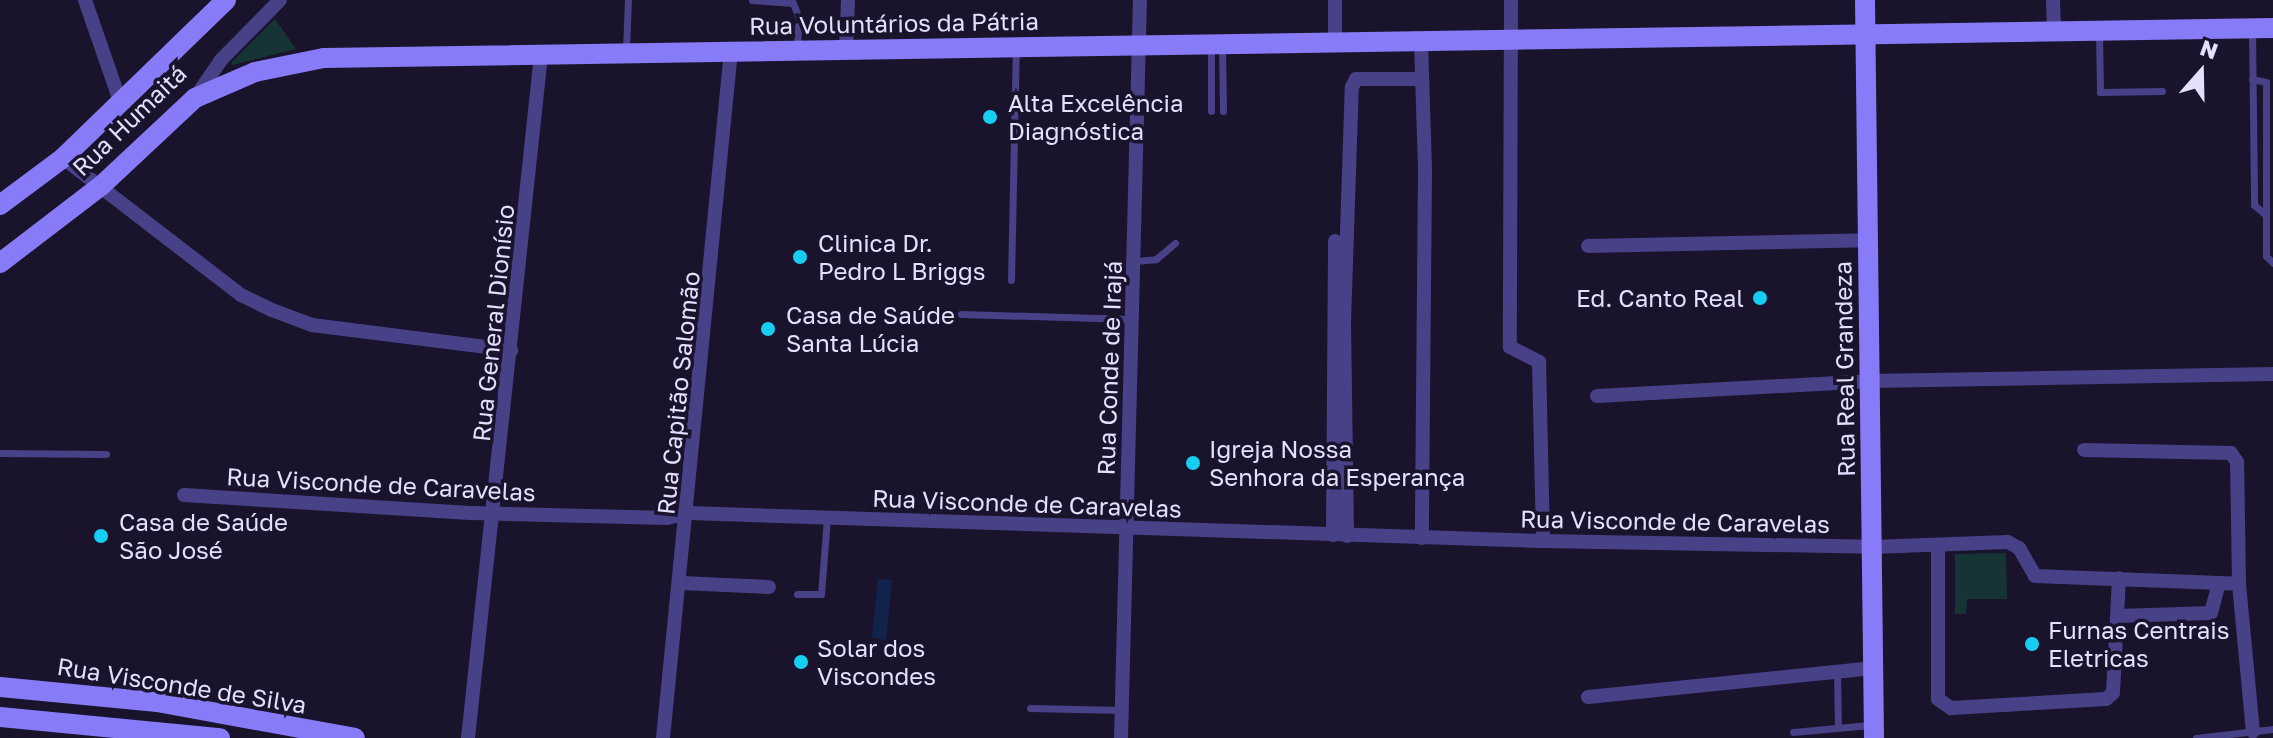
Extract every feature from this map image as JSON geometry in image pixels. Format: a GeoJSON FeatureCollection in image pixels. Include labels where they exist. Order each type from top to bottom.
{"type":"FeatureCollection","features":[{"type":"Feature","properties":{"kind":"main road","name":"Rua Humaitá"},"geometry":{"type":"LineString","coordinates":[[0,205],[63,158],[226,0]]}},
{"type":"Feature","properties":{"kind":"main road","name":"Rua Real Grandeza"},"geometry":{"type":"LineString","coordinates":[[1865,0],[1874,732]]}},
{"type":"Feature","properties":{"kind":"main road","name":"Rua Voluntários da Pátria"},"geometry":{"type":"LineString","coordinates":[[195,98],[255,72],[301,61],[731,51],[2263,29]]}},
{"type":"Feature","properties":{"kind":"main road","name":"Rua Humaitá"},"geometry":{"type":"LineString","coordinates":[[0,263],[102,185],[195,98]]}},
{"type":"Feature","properties":{"kind":"main road","name":"Rua Visconde de Silva"},"geometry":{"type":"LineString","coordinates":[[0,687],[157,702],[355,738]]}},
{"type":"Feature","properties":{"kind":"main road","name":"Rua Visconde de Silva"},"geometry":{"type":"LineString","coordinates":[[0,717],[220,738]]}},
{"type":"Feature","properties":{"kind":"street"},"geometry":{"type":"LineString","coordinates":[[85,0],[120,101]]}},
{"type":"Feature","properties":{"kind":"street","name":"Rua Humaitá"},"geometry":{"type":"LineString","coordinates":[[195,98],[221,60],[280,0]]}},
{"type":"Feature","properties":{"kind":"street"},"geometry":{"type":"LineString","coordinates":[[846,50],[848,0]]}},
{"type":"Feature","properties":{"kind":"street","name":"Rua Conde de Irajá"},"geometry":{"type":"LineString","coordinates":[[1121,738],[1142,46],[1140,0]]}},
{"type":"Feature","properties":{"kind":"street"},"geometry":{"type":"LineString","coordinates":[[1335,0],[1335,43]]}},
{"type":"Feature","properties":{"kind":"street"},"geometry":{"type":"LineString","coordinates":[[1511,0],[1510,347],[1539,362],[1543,541]]}},
{"type":"Feature","properties":{"kind":"street"},"geometry":{"type":"LineString","coordinates":[[2053,0],[2054,32]]}},
{"type":"Feature","properties":{"kind":"street"},"geometry":{"type":"LineString","coordinates":[[1421,42],[1422,538]]}},
{"type":"Feature","properties":{"kind":"street","name":"Rua Capitão Salomão"},"geometry":{"type":"LineString","coordinates":[[663,738],[689,513],[731,51]]}},
{"type":"Feature","properties":{"kind":"street","name":"Rua General Dionísio"},"geometry":{"type":"LineString","coordinates":[[468,738],[495,513],[541,55]]}},
{"type":"Feature","properties":{"kind":"street"},"geometry":{"type":"LineString","coordinates":[[1340,536],[1352,87],[1356,79],[1422,79]]}},
{"type":"Feature","properties":{"kind":"street"},"geometry":{"type":"LineString","coordinates":[[63,158],[102,185],[218,278],[272,310],[312,325],[511,350]]}},
{"type":"Feature","properties":{"kind":"street"},"geometry":{"type":"LineString","coordinates":[[1588,246],[1868,240]]}},
{"type":"Feature","properties":{"kind":"street"},"geometry":{"type":"LineString","coordinates":[[1335,241],[1340,536]]}},
{"type":"Feature","properties":{"kind":"street"},"geometry":{"type":"LineString","coordinates":[[1597,396],[1870,381],[2273,374]]}},
{"type":"Feature","properties":{"kind":"street"},"geometry":{"type":"LineString","coordinates":[[2084,450],[2231,453],[2237,462],[2239,584],[2253,731]]}},
{"type":"Feature","properties":{"kind":"street","name":"Rua Visconde de Caravelas"},"geometry":{"type":"LineString","coordinates":[[184,495],[495,513],[667,518],[689,513],[1340,536],[1871,547],[2008,542],[2019,548],[2035,576],[2119,578]]}},
{"type":"Feature","properties":{"kind":"street"},"geometry":{"type":"LineString","coordinates":[[1938,545],[1938,699],[1943,706],[2106,699],[2115,684],[2119,578],[2239,584]]}},
{"type":"Feature","properties":{"kind":"street"},"geometry":{"type":"LineString","coordinates":[[681,583],[769,587]]}},
{"type":"Feature","properties":{"kind":"street"},"geometry":{"type":"LineString","coordinates":[[2118,616],[2211,613],[2219,583]]}},
{"type":"Feature","properties":{"kind":"street"},"geometry":{"type":"LineString","coordinates":[[1588,697],[1872,668]]}},
{"type":"Feature","properties":{"kind":"lane"},"geometry":{"type":"LineString","coordinates":[[626,53],[628,0]]}},
{"type":"Feature","properties":{"kind":"lane"},"geometry":{"type":"LineString","coordinates":[[752,0],[793,3],[798,16]]}},
{"type":"Feature","properties":{"kind":"lane"},"geometry":{"type":"LineString","coordinates":[[797,50],[798,26]]}},
{"type":"Feature","properties":{"kind":"lane"},"geometry":{"type":"LineString","coordinates":[[2263,29],[2252,79],[2254,205],[2266,215]]}},
{"type":"Feature","properties":{"kind":"lane"},"geometry":{"type":"LineString","coordinates":[[2099,32],[2100,92],[2162,91]]}},
{"type":"Feature","properties":{"kind":"lane"},"geometry":{"type":"LineString","coordinates":[[1216,45],[1223,111]]}},
{"type":"Feature","properties":{"kind":"lane"},"geometry":{"type":"LineString","coordinates":[[1211,111],[1216,45]]}},
{"type":"Feature","properties":{"kind":"lane"},"geometry":{"type":"LineString","coordinates":[[1011,280],[1016,48]]}},
{"type":"Feature","properties":{"kind":"lane"},"geometry":{"type":"LineString","coordinates":[[2252,79],[2266,82],[2266,215],[2270,228],[2266,256],[2273,263]]}},
{"type":"Feature","properties":{"kind":"lane"},"geometry":{"type":"LineString","coordinates":[[1135,261],[1156,259],[1175,243]]}},
{"type":"Feature","properties":{"kind":"lane"},"geometry":{"type":"LineString","coordinates":[[961,314],[1133,319]]}},
{"type":"Feature","properties":{"kind":"lane"},"geometry":{"type":"LineString","coordinates":[[0,453],[106,454]]}},
{"type":"Feature","properties":{"kind":"lane"},"geometry":{"type":"LineString","coordinates":[[797,594],[821,594],[827,518]]}},
{"type":"Feature","properties":{"kind":"lane"},"geometry":{"type":"LineString","coordinates":[[1837,671],[1838,727]]}},
{"type":"Feature","properties":{"kind":"lane"},"geometry":{"type":"LineString","coordinates":[[1030,708],[1122,710]]}},
{"type":"Feature","properties":{"kind":"lane"},"geometry":{"type":"LineString","coordinates":[[1793,732],[1838,727],[1874,732]]}},
{"type":"Feature","properties":{"kind":"lane"},"geometry":{"type":"LineString","coordinates":[[2196,738],[2273,729]]}},
{"type":"Feature","properties":{"kind":"green space"},"geometry":{"type":"Polygon","coordinates":[[[275,19],[296,49],[232,65],[232,62],[275,19]]]}},
{"type":"Feature","properties":{"kind":"green space"},"geometry":{"type":"Polygon","coordinates":[[[2006,553],[2007,599],[1967,599],[1966,614],[1955,614],[1955,554],[2006,553]]]}},
{"type":"Feature","properties":{"kind":"water"},"geometry":{"type":"Polygon","coordinates":[[[878,579],[892,580],[886,640],[872,638],[878,579]]]}},
{"type":"Feature","properties":{"kind":"place","name":"Alta Excelência Diagnóstica"},"geometry":{"type":"Point","coordinates":[990,117]}},
{"type":"Feature","properties":{"kind":"place","name":"Clinica Dr. Pedro L Briggs"},"geometry":{"type":"Point","coordinates":[800,257]}},
{"type":"Feature","properties":{"kind":"place","name":"Ed. Canto Real"},"geometry":{"type":"Point","coordinates":[1760,298]}},
{"type":"Feature","properties":{"kind":"place","name":"Casa de Saúde Santa Lúcia"},"geometry":{"type":"Point","coordinates":[768,329]}},
{"type":"Feature","properties":{"kind":"place","name":"Igreja Nossa Senhora da Esperança"},"geometry":{"type":"Point","coordinates":[1193,463]}},
{"type":"Feature","properties":{"kind":"place","name":"Casa de Saúde São José"},"geometry":{"type":"Point","coordinates":[101,536]}},
{"type":"Feature","properties":{"kind":"place","name":"Furnas Centrais Eletricas"},"geometry":{"type":"Point","coordinates":[2032,644]}},
{"type":"Feature","properties":{"kind":"place","name":"Solar dos Viscondes"},"geometry":{"type":"Point","coordinates":[801,662]}}]}
